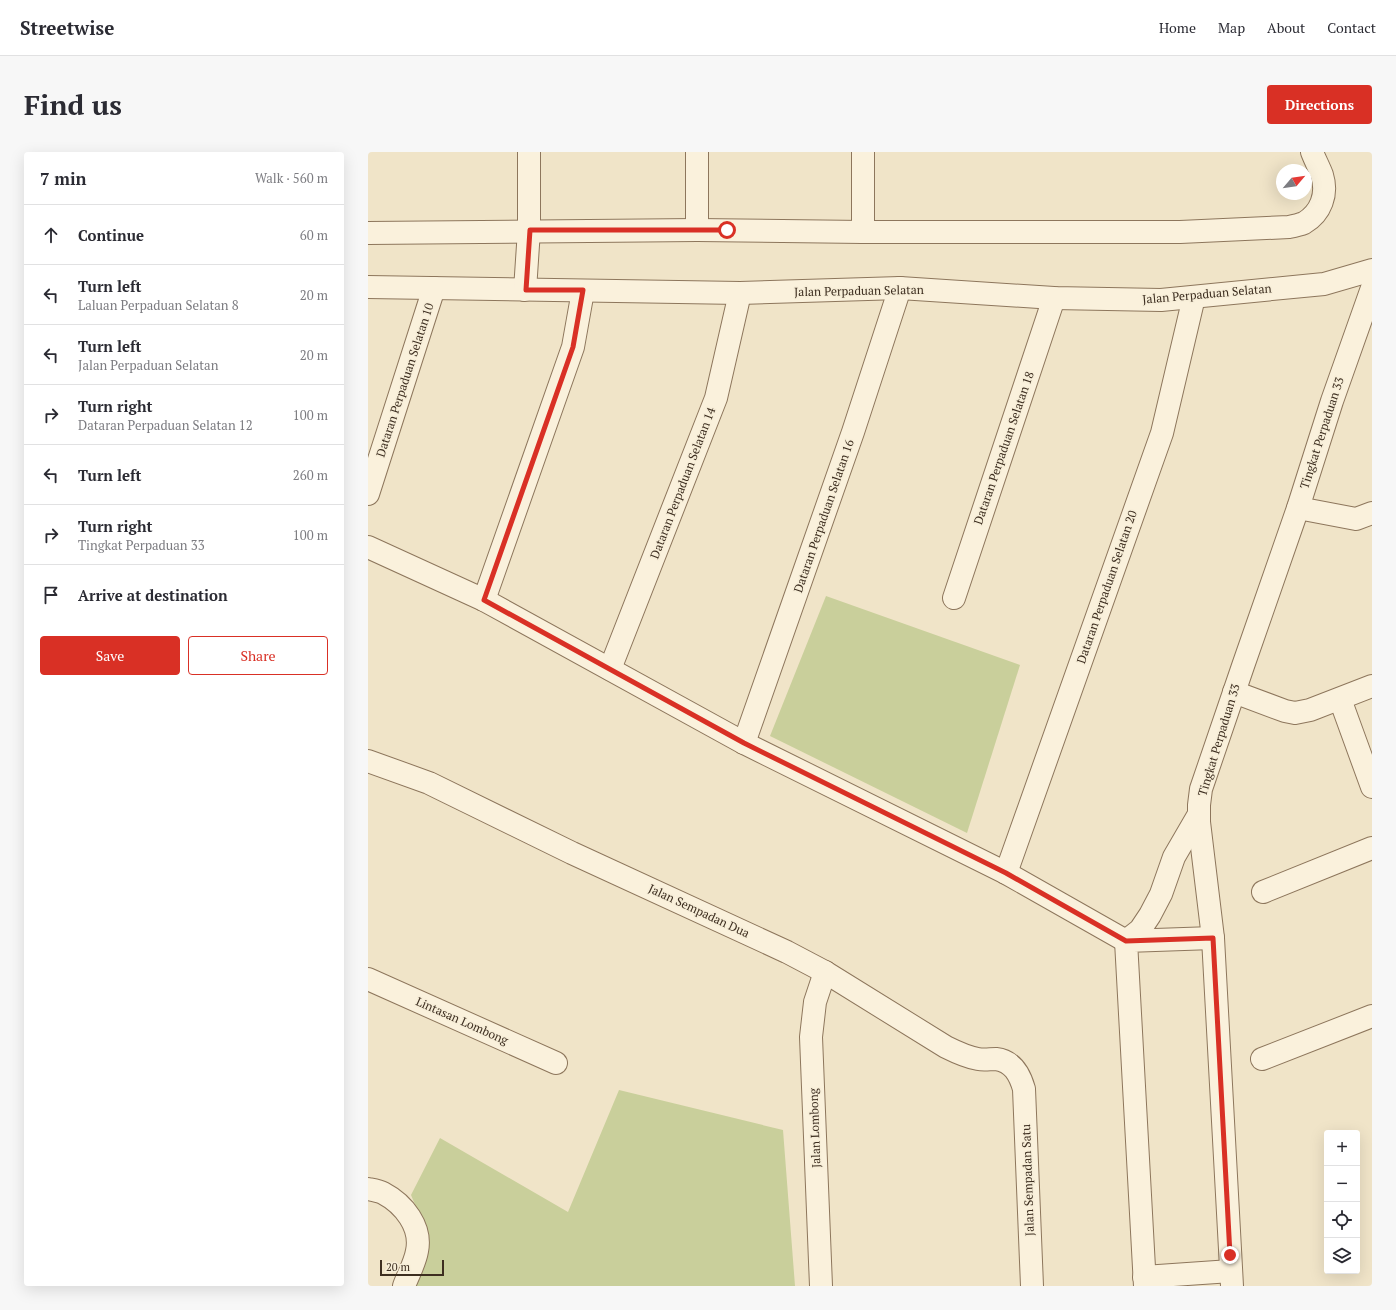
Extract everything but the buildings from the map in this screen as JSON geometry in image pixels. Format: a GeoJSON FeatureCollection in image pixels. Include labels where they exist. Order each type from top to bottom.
{"type":"FeatureCollection","features":[{"type":"Feature","properties":{"kind":"street"},"geometry":{"type":"LineString","coordinates":[[526,290],[530,230],[530,152]]}},
{"type":"Feature","properties":{"kind":"street"},"geometry":{"type":"LineString","coordinates":[[697,152],[697,230]]}},
{"type":"Feature","properties":{"kind":"street"},"geometry":{"type":"LineString","coordinates":[[863,152],[863,232]]}},
{"type":"Feature","properties":{"kind":"street"},"geometry":{"type":"LineString","coordinates":[[368,233],[530,230],[1180,232],[1289,227],[1302,224],[1314,216],[1322,203],[1325,189],[1322,175],[1315,160]]}},
{"type":"Feature","properties":{"kind":"street","name":"Jalan Perpaduan Selatan"},"geometry":{"type":"LineString","coordinates":[[368,287],[740,293],[900,288],[1054,298],[1161,300],[1324,284],[1372,270]]}},
{"type":"Feature","properties":{"kind":"street","name":"Dataran Perpaduan Selatan 10"},"geometry":{"type":"LineString","coordinates":[[368,494],[434,288]]}},
{"type":"Feature","properties":{"kind":"street","name":"Dataran Perpaduan Selatan 16"},"geometry":{"type":"LineString","coordinates":[[744,743],[853,432],[900,288]]}},
{"type":"Feature","properties":{"kind":"street","name":"Tingkat Perpaduan 33"},"geometry":{"type":"LineString","coordinates":[[1232,1279],[1213,938],[1199,814],[1201,789],[1298,508],[1332,401],[1372,288]]}},
{"type":"Feature","properties":{"kind":"street"},"geometry":{"type":"LineString","coordinates":[[484,600],[573,347],[583,290]]}},
{"type":"Feature","properties":{"kind":"street","name":"Dataran Perpaduan Selatan 14"},"geometry":{"type":"LineString","coordinates":[[610,669],[716,398],[740,293]]}},
{"type":"Feature","properties":{"kind":"street","name":"Dataran Perpaduan Selatan 20"},"geometry":{"type":"LineString","coordinates":[[1006,873],[1162,433],[1194,297]]}},
{"type":"Feature","properties":{"kind":"street","name":"Dataran Perpaduan Selatan 18"},"geometry":{"type":"LineString","coordinates":[[954,598],[1054,298]]}},
{"type":"Feature","properties":{"kind":"street"},"geometry":{"type":"LineString","coordinates":[[1298,508],[1356,519],[1372,513]]}},
{"type":"Feature","properties":{"kind":"street"},"geometry":{"type":"LineString","coordinates":[[371,548],[484,600],[744,743],[1006,873],[1126,941],[1213,938]]}},
{"type":"Feature","properties":{"kind":"street"},"geometry":{"type":"LineString","coordinates":[[1234,692],[1284,711],[1295,713],[1310,710],[1372,686]]}},
{"type":"Feature","properties":{"kind":"street"},"geometry":{"type":"LineString","coordinates":[[1340,699],[1372,787]]}},
{"type":"Feature","properties":{"kind":"street","name":"Jalan Sempadan Dua"},"geometry":{"type":"LineString","coordinates":[[368,761],[429,783],[572,853],[787,952],[825,972],[946,1047],[962,1055],[973,1058],[998,1059],[1009,1064],[1019,1074]]}},
{"type":"Feature","properties":{"kind":"street"},"geometry":{"type":"LineString","coordinates":[[1126,941],[1140,930],[1150,915],[1161,894],[1174,857],[1199,814]]}},
{"type":"Feature","properties":{"kind":"street"},"geometry":{"type":"LineString","coordinates":[[1263,892],[1372,848]]}},
{"type":"Feature","properties":{"kind":"street"},"geometry":{"type":"LineString","coordinates":[[1126,941],[1145,1282],[1232,1279]]}},
{"type":"Feature","properties":{"kind":"street","name":"Jalan Lombong"},"geometry":{"type":"LineString","coordinates":[[821,1286],[811,1037],[815,1002],[825,972]]}},
{"type":"Feature","properties":{"kind":"street","name":"Lintasan Lombong"},"geometry":{"type":"LineString","coordinates":[[368,979],[556,1063]]}},
{"type":"Feature","properties":{"kind":"street"},"geometry":{"type":"LineString","coordinates":[[1262,1059],[1372,1016]]}},
{"type":"Feature","properties":{"kind":"street","name":"Jalan Sempadan Satu"},"geometry":{"type":"LineString","coordinates":[[1019,1074],[1024,1089],[1032,1286]]}},
{"type":"Feature","properties":{"kind":"street"},"geometry":{"type":"LineString","coordinates":[[368,1189],[383,1193],[400,1206],[413,1221],[418,1235],[417,1251],[404,1286]]}},
{"type":"Feature","properties":{"kind":"green space"},"geometry":{"type":"Polygon","coordinates":[[[826,596],[1020,665],[967,833],[770,736],[826,596]]]}},
{"type":"Feature","properties":{"kind":"green space"},"geometry":{"type":"Polygon","coordinates":[[[619,1090],[783,1130],[795,1286],[415,1286],[429,1238],[411,1195],[440,1138],[568,1212],[619,1090]]]}},
{"type":"Feature","properties":{"kind":"route"},"geometry":{"type":"LineString","coordinates":[[727,230],[530,230],[526,290],[583,290],[573,347],[484,600],[744,743],[1006,873],[1126,941],[1213,938],[1230,1255]]}}]}
